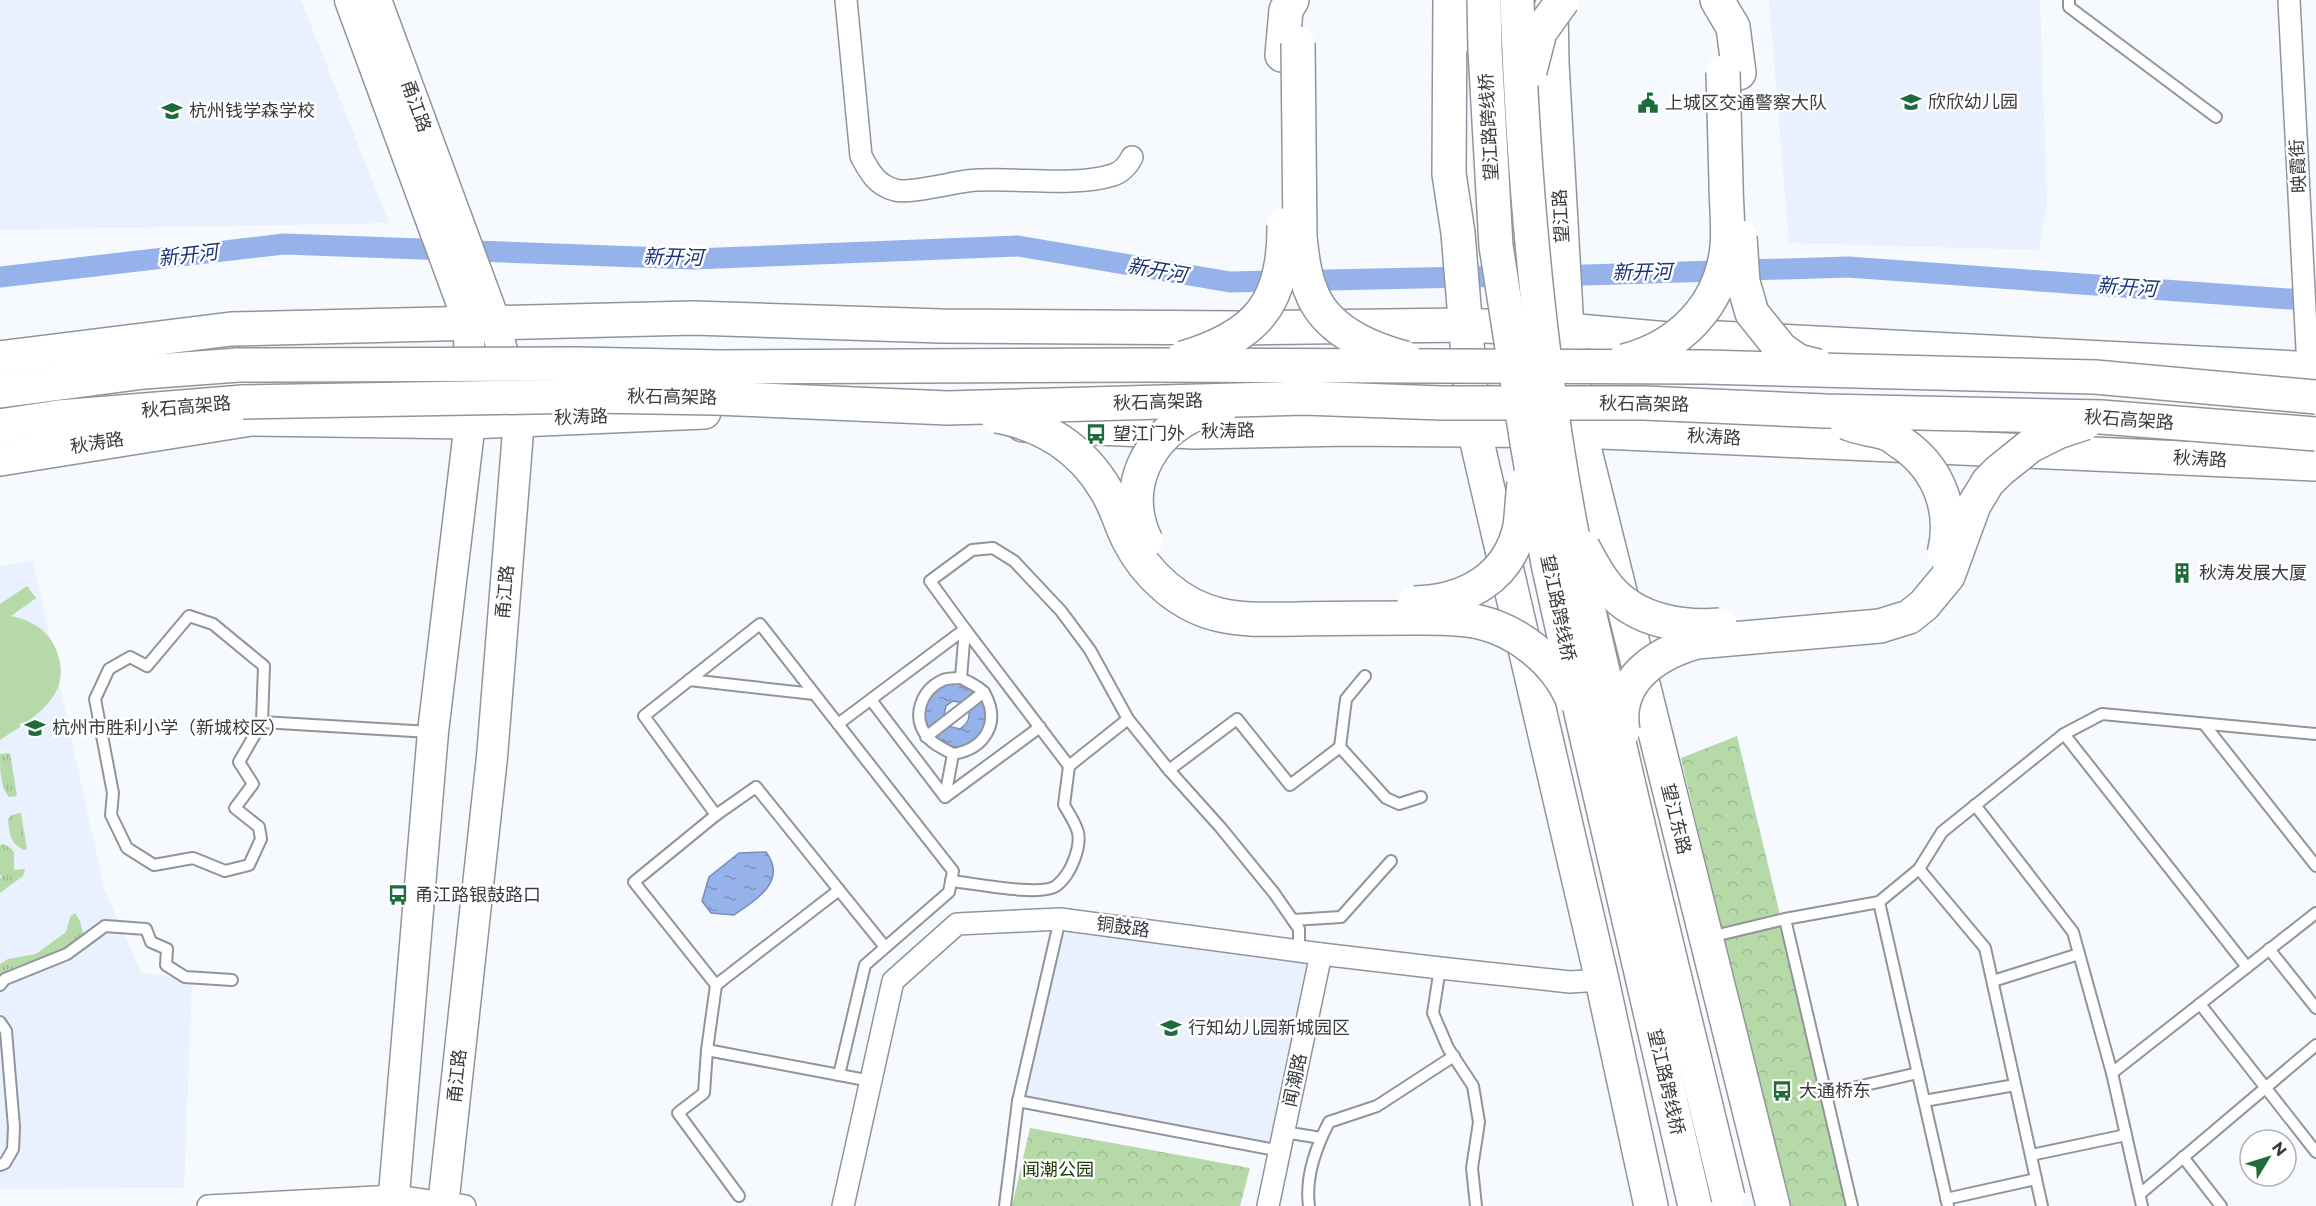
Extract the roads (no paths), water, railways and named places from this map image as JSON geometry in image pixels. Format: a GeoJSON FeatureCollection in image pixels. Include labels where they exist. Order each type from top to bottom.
{"type":"FeatureCollection","features":[{"type":"Feature","properties":{"kind":"main road","name":"甬江路"},"geometry":{"type":"LineString","coordinates":[[350,0],[448,230],[519,419],[492,757],[451,1205]]}},
{"type":"Feature","properties":{"kind":"main road","name":"甬江路"},"geometry":{"type":"LineString","coordinates":[[376,0],[448,230]]}},
{"type":"Feature","properties":{"kind":"main road"},"geometry":{"type":"LineString","coordinates":[[1146,365],[1210,350],[1234,338],[1256,320],[1272,297],[1281,271],[1284,245],[1282,55],[1286,10],[1292,0]]}},
{"type":"Feature","properties":{"kind":"main road"},"geometry":{"type":"LineString","coordinates":[[1310,0],[1302,14],[1298,55],[1300,237],[1304,268],[1311,291],[1327,318],[1349,335],[1377,351],[1436,366]]}},
{"type":"Feature","properties":{"kind":"main road"},"geometry":{"type":"LineString","coordinates":[[1450,0],[1449,174],[1458,233],[1474,429],[1602,980],[1651,1206]]}},
{"type":"Feature","properties":{"kind":"main road"},"geometry":{"type":"LineString","coordinates":[[1456,0],[1485,50]]}},
{"type":"Feature","properties":{"kind":"main road","name":"望江路跨线桥"},"geometry":{"type":"LineString","coordinates":[[1484,0],[1496,246],[1548,564],[1695,1206]]}},
{"type":"Feature","properties":{"kind":"main road","name":"望江路跨线桥"},"geometry":{"type":"LineString","coordinates":[[1518,0],[1521,108],[1546,379],[1570,525],[1632,804],[1729,1202]]}},
{"type":"Feature","properties":{"kind":"main road","name":"望江路"},"geometry":{"type":"LineString","coordinates":[[1551,0],[1552,63],[1566,316],[1580,431]]}},
{"type":"Feature","properties":{"kind":"main road"},"geometry":{"type":"LineString","coordinates":[[1521,108],[1540,32],[1563,0]]}},
{"type":"Feature","properties":{"kind":"main road"},"geometry":{"type":"LineString","coordinates":[[1600,367],[1636,358],[1663,345],[1689,327],[1708,306],[1724,265],[1727,245],[1723,72],[1719,34],[1699,0]]}},
{"type":"Feature","properties":{"kind":"main road"},"geometry":{"type":"LineString","coordinates":[[1717,0],[1733,27],[1736,42],[1739,73],[1740,237],[1743,282],[1752,313],[1781,349],[1798,361],[1837,370]]}},
{"type":"Feature","properties":{"kind":"main road"},"geometry":{"type":"LineString","coordinates":[[0,358],[231,329],[482,322],[693,318],[882,325],[1193,328],[1463,316],[1566,316],[1668,339],[1718,338],[2313,378]]}},
{"type":"Feature","properties":{"kind":"main road","name":"甬江路"},"geometry":{"type":"LineString","coordinates":[[393,1201],[433,732],[482,322]]}},
{"type":"Feature","properties":{"kind":"main road","name":"秋石高架路"},"geometry":{"type":"LineString","coordinates":[[0,391],[144,372],[238,365],[578,364],[720,368],[1146,365],[1600,367],[2095,377],[2313,378]]}},
{"type":"Feature","properties":{"kind":"main road","name":"秋石高架路"},"geometry":{"type":"LineString","coordinates":[[0,426],[59,417],[243,402],[589,396],[716,398],[948,408],[1304,398],[1442,404],[1644,403],[1825,411],[2102,417],[2316,434]]}},
{"type":"Feature","properties":{"kind":"main road"},"geometry":{"type":"LineString","coordinates":[[1261,399],[1199,413],[1173,428],[1156,445],[1142,466],[1136,494],[1137,512],[1143,534],[1161,564],[1192,589],[1220,600],[1253,603],[1421,603],[1444,600],[1477,588],[1492,577],[1514,544],[1520,525],[1527,443]]}},
{"type":"Feature","properties":{"kind":"main road"},"geometry":{"type":"LineString","coordinates":[[948,408],[1020,420],[1048,432],[1069,447],[1084,460],[1105,488],[1142,564],[1165,588],[1191,604],[1218,615],[1252,619],[1440,618],[1478,622],[1506,631],[1548,662],[1566,685],[1582,717]]}},
{"type":"Feature","properties":{"kind":"main road"},"geometry":{"type":"LineString","coordinates":[[1570,525],[1597,573],[1612,593],[1658,620],[1700,627],[1874,616],[1892,610],[1922,590],[1943,560],[1947,542],[1947,509],[1939,486],[1926,466],[1911,450],[1888,434],[1850,425],[1825,411]]}},
{"type":"Feature","properties":{"kind":"main road","name":"秋涛路"},"geometry":{"type":"LineString","coordinates":[[0,459],[250,419],[470,422],[700,412],[1195,432],[1474,429],[1580,431],[2316,464]]}},
{"type":"Feature","properties":{"kind":"main road"},"geometry":{"type":"LineString","coordinates":[[1632,804],[1632,773],[1621,718],[1626,695],[1636,677],[1648,665],[1669,652],[1697,642],[1880,626],[1909,617],[1924,605],[1948,576],[1966,523],[1988,482],[2012,459],[2030,446],[2058,432],[2102,417]]}},
{"type":"Feature","properties":{"kind":"main road","name":"望江东路"},"geometry":{"type":"LineString","coordinates":[[1580,431],[1773,1206]]}},
{"type":"Feature","properties":{"kind":"street"},"geometry":{"type":"LineString","coordinates":[[846,0],[861,156],[871,175],[886,187],[898,191],[970,181],[1083,180],[1114,175],[1127,166],[1132,157]]}},
{"type":"Feature","properties":{"kind":"street","name":"映霞街"},"geometry":{"type":"LineString","coordinates":[[2289,0],[2305,313],[2313,378]]}},
{"type":"Feature","properties":{"kind":"street","name":"铜鼓路"},"geometry":{"type":"LineString","coordinates":[[843,1206],[893,981],[957,924],[1060,919],[1440,968],[1570,982],[1602,980]]}},
{"type":"Feature","properties":{"kind":"street","name":"闻潮路"},"geometry":{"type":"LineString","coordinates":[[1268,1206],[1321,954]]}},
{"type":"Feature","properties":{"kind":"street"},"geometry":{"type":"LineString","coordinates":[[208,1206],[393,1201],[451,1205]]}},
{"type":"Feature","properties":{"kind":"lane"},"geometry":{"type":"LineString","coordinates":[[2069,0],[2069,7],[2216,117]]}},
{"type":"Feature","properties":{"kind":"lane"},"geometry":{"type":"LineString","coordinates":[[1070,766],[930,581],[972,550],[993,548],[1014,561],[1061,610],[1090,650],[1128,719],[1169,770],[1221,828],[1293,920],[1299,929],[1299,951]]}},
{"type":"Feature","properties":{"kind":"lane"},"geometry":{"type":"LineString","coordinates":[[189,616],[197,618],[213,624],[264,666],[262,722],[239,762],[253,784],[235,808],[260,827],[261,839],[249,865],[225,871],[193,858],[154,865],[127,848],[111,815],[113,793],[95,699],[109,669],[130,657],[147,666],[189,616]]}},
{"type":"Feature","properties":{"kind":"lane"},"geometry":{"type":"LineString","coordinates":[[716,815],[644,716],[760,624],[953,871],[949,892],[865,965],[839,1075]]}},
{"type":"Feature","properties":{"kind":"lane"},"geometry":{"type":"LineString","coordinates":[[961,678],[965,630]]}},
{"type":"Feature","properties":{"kind":"lane"},"geometry":{"type":"LineString","coordinates":[[838,724],[965,630]]}},
{"type":"Feature","properties":{"kind":"lane"},"geometry":{"type":"LineString","coordinates":[[1169,770],[1237,719],[1290,785],[1340,747],[1346,699],[1365,676]]}},
{"type":"Feature","properties":{"kind":"lane"},"geometry":{"type":"LineString","coordinates":[[961,678],[984,692],[992,717],[986,736],[966,752],[953,754],[926,737],[919,722],[919,708],[924,695],[933,686],[944,679],[961,678]]}},
{"type":"Feature","properties":{"kind":"lane"},"geometry":{"type":"LineString","coordinates":[[689,680],[814,694]]}},
{"type":"Feature","properties":{"kind":"lane"},"geometry":{"type":"LineString","coordinates":[[926,737],[984,692]]}},
{"type":"Feature","properties":{"kind":"lane"},"geometry":{"type":"LineString","coordinates":[[871,700],[945,797]]}},
{"type":"Feature","properties":{"kind":"lane"},"geometry":{"type":"LineString","coordinates":[[1706,937],[1785,919],[1879,902],[1919,869],[1942,832],[2064,734],[2102,714],[2316,734]]}},
{"type":"Feature","properties":{"kind":"lane"},"geometry":{"type":"LineString","coordinates":[[951,881],[1037,892],[1055,887],[1071,869],[1081,844],[1076,825],[1064,805],[1070,766],[1128,719]]}},
{"type":"Feature","properties":{"kind":"lane"},"geometry":{"type":"LineString","coordinates":[[262,722],[433,732]]}},
{"type":"Feature","properties":{"kind":"lane"},"geometry":{"type":"LineString","coordinates":[[2204,724],[2316,866]]}},
{"type":"Feature","properties":{"kind":"lane"},"geometry":{"type":"LineString","coordinates":[[945,797],[1040,727]]}},
{"type":"Feature","properties":{"kind":"lane"},"geometry":{"type":"LineString","coordinates":[[2064,734],[2247,967]]}},
{"type":"Feature","properties":{"kind":"lane"},"geometry":{"type":"LineString","coordinates":[[1340,747],[1386,798],[1399,804],[1420,797]]}},
{"type":"Feature","properties":{"kind":"lane"},"geometry":{"type":"LineString","coordinates":[[945,797],[953,754]]}},
{"type":"Feature","properties":{"kind":"lane"},"geometry":{"type":"LineString","coordinates":[[716,986],[634,882],[716,815],[756,786],[885,947]]}},
{"type":"Feature","properties":{"kind":"lane"},"geometry":{"type":"LineString","coordinates":[[1975,805],[2073,932],[2112,1073],[2142,1206]]}},
{"type":"Feature","properties":{"kind":"lane"},"geometry":{"type":"LineString","coordinates":[[1293,920],[1341,917],[1391,861]]}},
{"type":"Feature","properties":{"kind":"lane"},"geometry":{"type":"LineString","coordinates":[[1919,869],[1986,948],[2042,1206]]}},
{"type":"Feature","properties":{"kind":"lane"},"geometry":{"type":"LineString","coordinates":[[739,1196],[678,1113],[704,1093],[707,1050],[716,986],[839,890]]}},
{"type":"Feature","properties":{"kind":"lane"},"geometry":{"type":"LineString","coordinates":[[1879,902],[1947,1202],[2036,1179]]}},
{"type":"Feature","properties":{"kind":"lane"},"geometry":{"type":"LineString","coordinates":[[2112,1073],[2316,913]]}},
{"type":"Feature","properties":{"kind":"lane"},"geometry":{"type":"LineString","coordinates":[[1005,1206],[1018,1101],[1060,919]]}},
{"type":"Feature","properties":{"kind":"lane"},"geometry":{"type":"LineString","coordinates":[[1785,919],[1852,1206]]}},
{"type":"Feature","properties":{"kind":"lane"},"geometry":{"type":"LineString","coordinates":[[0,985],[5,979],[67,954],[105,926],[146,929],[151,942],[167,949],[166,964],[185,977],[232,980]]}},
{"type":"Feature","properties":{"kind":"lane"},"geometry":{"type":"LineString","coordinates":[[2269,949],[2316,1008]]}},
{"type":"Feature","properties":{"kind":"lane"},"geometry":{"type":"LineString","coordinates":[[1993,981],[2079,954]]}},
{"type":"Feature","properties":{"kind":"lane"},"geometry":{"type":"LineString","coordinates":[[1440,968],[1433,1013],[1454,1056],[1473,1086],[1479,1122],[1472,1168],[1476,1206]]}},
{"type":"Feature","properties":{"kind":"lane"},"geometry":{"type":"LineString","coordinates":[[2200,1004],[2316,1152]]}},
{"type":"Feature","properties":{"kind":"lane"},"geometry":{"type":"LineString","coordinates":[[0,1022],[6,1031],[16,1142],[5,1163],[0,1165]]}},
{"type":"Feature","properties":{"kind":"lane"},"geometry":{"type":"LineString","coordinates":[[2140,1194],[2316,1045]]}},
{"type":"Feature","properties":{"kind":"lane"},"geometry":{"type":"LineString","coordinates":[[707,1050],[871,1081]]}},
{"type":"Feature","properties":{"kind":"lane"},"geometry":{"type":"LineString","coordinates":[[1309,1206],[1308,1196],[1316,1148],[1329,1122],[1377,1106],[1454,1056]]}},
{"type":"Feature","properties":{"kind":"lane"},"geometry":{"type":"LineString","coordinates":[[1826,1094],[1918,1073]]}},
{"type":"Feature","properties":{"kind":"lane"},"geometry":{"type":"LineString","coordinates":[[1924,1101],[2015,1085]]}},
{"type":"Feature","properties":{"kind":"lane"},"geometry":{"type":"LineString","coordinates":[[1018,1101],[1283,1142],[1321,1138]]}},
{"type":"Feature","properties":{"kind":"lane"},"geometry":{"type":"LineString","coordinates":[[2031,1155],[2126,1135]]}},
{"type":"Feature","properties":{"kind":"lane"},"geometry":{"type":"LineString","coordinates":[[2183,1157],[2221,1206]]}},
{"type":"Feature","properties":{"kind":"water"},"geometry":{"type":"Polygon","coordinates":[[[953,682],[963,683],[978,690],[963,703],[953,701],[946,706],[943,719],[927,731],[924,714],[928,700],[937,689],[953,682]]]}},
{"type":"Feature","properties":{"kind":"water"},"geometry":{"type":"Polygon","coordinates":[[[983,698],[987,710],[987,725],[973,742],[960,747],[952,747],[933,738],[948,726],[960,729],[963,727],[968,720],[969,709],[983,698]]]}},
{"type":"Feature","properties":{"kind":"water"},"geometry":{"type":"Polygon","coordinates":[[[766,852],[772,862],[773,872],[771,881],[760,896],[734,915],[711,913],[702,901],[709,877],[739,853],[766,852]]]}},
{"type":"Feature","properties":{"kind":"waterway","name":"新开河"},"geometry":{"type":"LineString","coordinates":[[0,277],[284,244],[693,259],[1018,246],[1230,282],[1513,276]]}},
{"type":"Feature","properties":{"kind":"waterway","name":"新开河"},"geometry":{"type":"LineString","coordinates":[[1553,276],[1848,267],[2316,301]]}},
{"type":"Feature","properties":{"kind":"place","name":"欣欣幼儿园"},"geometry":{"type":"Point","coordinates":[1911,102]}},
{"type":"Feature","properties":{"kind":"place","name":"上城区交通警察大队"},"geometry":{"type":"Point","coordinates":[1648,103]}},
{"type":"Feature","properties":{"kind":"place","name":"杭州钱学森学校"},"geometry":{"type":"Point","coordinates":[172,111]}},
{"type":"Feature","properties":{"kind":"place","name":"望江门外"},"geometry":{"type":"Point","coordinates":[1096,434]}},
{"type":"Feature","properties":{"kind":"place","name":"秋涛发展大厦"},"geometry":{"type":"Point","coordinates":[2182,573]}},
{"type":"Feature","properties":{"kind":"place","name":"杭州市胜利小学（新城校区）"},"geometry":{"type":"Point","coordinates":[35,728]}},
{"type":"Feature","properties":{"kind":"place","name":"甬江路银鼓路口"},"geometry":{"type":"Point","coordinates":[398,895]}},
{"type":"Feature","properties":{"kind":"place","name":"行知幼儿园新城园区"},"geometry":{"type":"Point","coordinates":[1171,1028]}},
{"type":"Feature","properties":{"kind":"place","name":"大通桥东"},"geometry":{"type":"Point","coordinates":[1782,1091]}},
{"type":"Feature","properties":{"kind":"park label","name":"闻潮公园"},"geometry":{"type":"Point","coordinates":[1058,1170]}}]}
